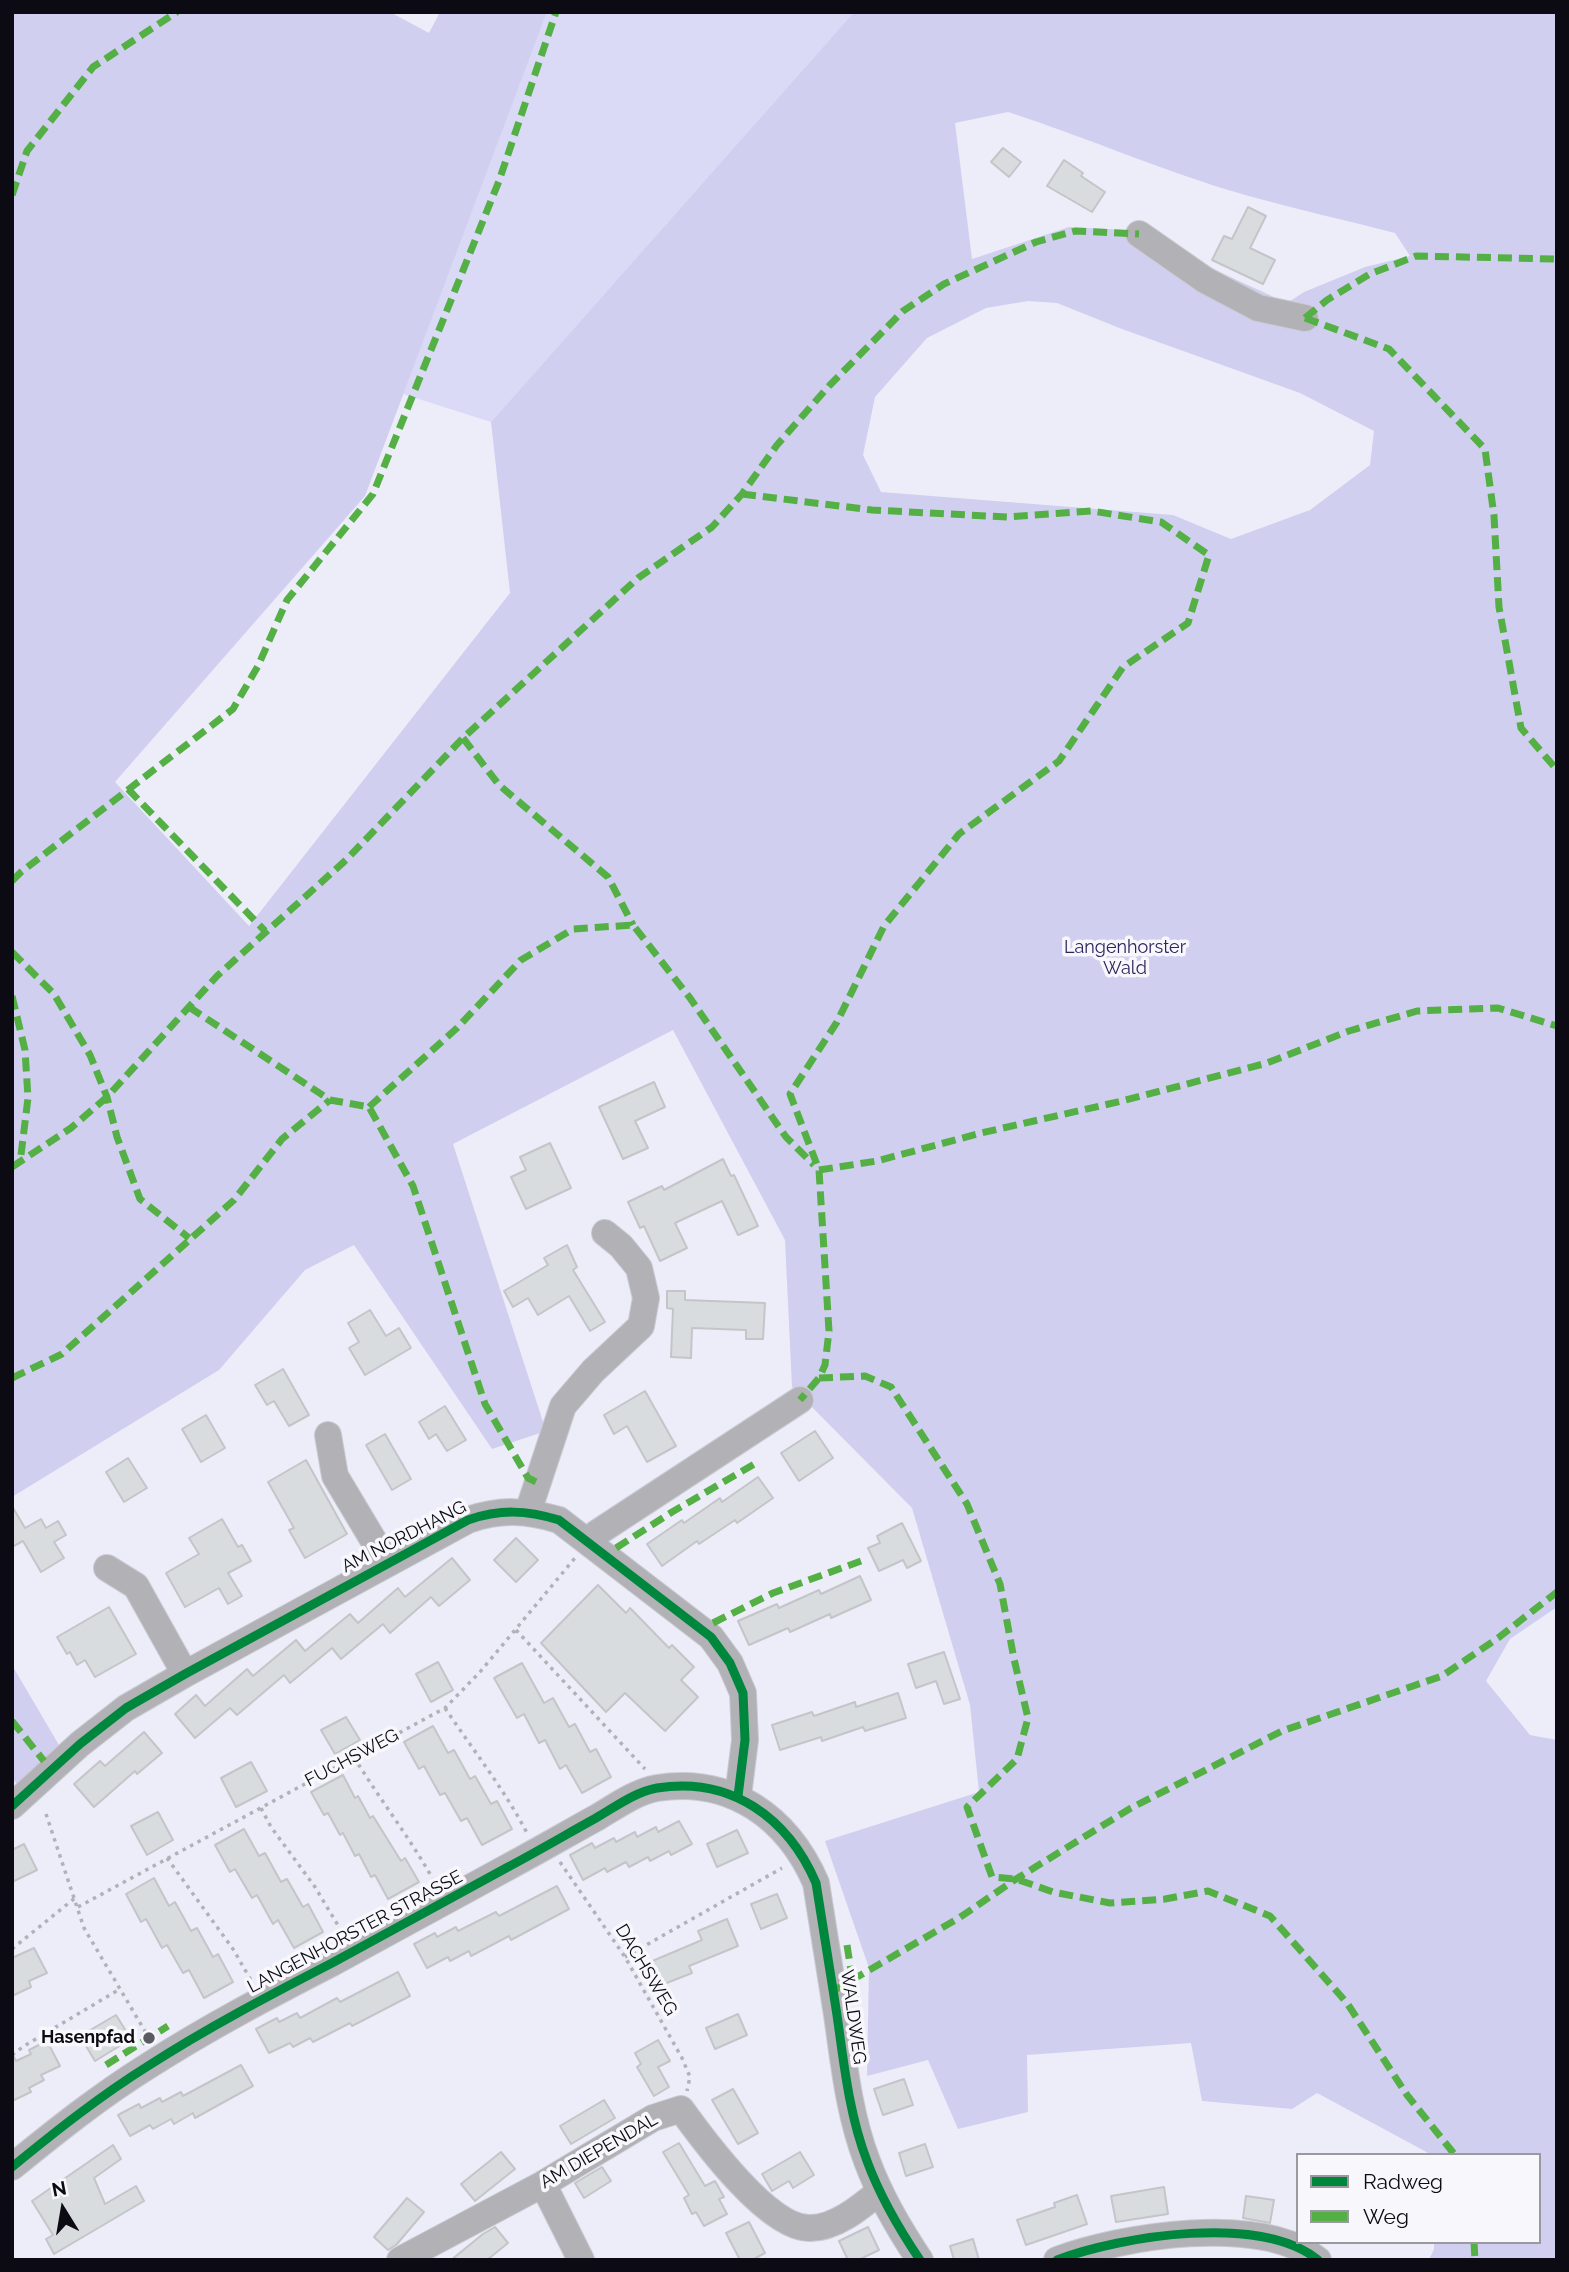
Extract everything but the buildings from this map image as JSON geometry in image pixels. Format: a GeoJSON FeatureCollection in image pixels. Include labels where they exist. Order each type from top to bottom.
{"type":"FeatureCollection","features":[{"type":"Feature","properties":{"kind":"street"},"geometry":{"type":"LineString","coordinates":[[1139,234],[1205,280],[1258,308],[1305,318]]}},
{"type":"Feature","properties":{"kind":"street"},"geometry":{"type":"LineString","coordinates":[[528,1512],[563,1406],[593,1371],[641,1326],[646,1298],[639,1268],[621,1246],[605,1233]]}},
{"type":"Feature","properties":{"kind":"street"},"geometry":{"type":"LineString","coordinates":[[584,1546],[597,1533],[800,1400]]}},
{"type":"Feature","properties":{"kind":"street","name":"AM NORDHANG"},"geometry":{"type":"LineString","coordinates":[[327,1435],[335,1476],[387,1563]]}},
{"type":"Feature","properties":{"kind":"street","name":"AM NORDHANG"},"geometry":{"type":"LineString","coordinates":[[12,1806],[80,1744],[126,1708],[468,1520],[498,1511],[528,1512],[559,1520],[584,1546],[711,1637],[730,1663],[743,1693],[745,1740],[738,1796]]}},
{"type":"Feature","properties":{"kind":"street"},"geometry":{"type":"LineString","coordinates":[[107,1568],[136,1586],[185,1674]]}},
{"type":"Feature","properties":{"kind":"street","name":"LANGENHORSTER STRASSE"},"geometry":{"type":"LineString","coordinates":[[12,2167],[91,2104],[216,2025],[470,1888],[633,1796],[657,1788],[683,1787],[738,1796]]}},
{"type":"Feature","properties":{"kind":"street","name":"WALDWEG"},"geometry":{"type":"LineString","coordinates":[[738,1796],[783,1829],[804,1856],[816,1883],[850,2101],[867,2162],[901,2233],[920,2260]]}},
{"type":"Feature","properties":{"kind":"street","name":"AM DIEPENDAL"},"geometry":{"type":"LineString","coordinates":[[408,2258],[653,2118],[681,2109],[732,2175],[789,2224],[811,2229],[835,2221],[858,2209],[880,2191]]}},
{"type":"Feature","properties":{"kind":"street"},"geometry":{"type":"LineString","coordinates":[[543,2183],[581,2260]]}},
{"type":"Feature","properties":{"kind":"street"},"geometry":{"type":"LineString","coordinates":[[1057,2260],[1109,2246],[1220,2231],[1256,2234],[1292,2243],[1318,2260]]}},
{"type":"Feature","properties":{"kind":"path"},"geometry":{"type":"LineString","coordinates":[[516,1630],[646,1771]]}},
{"type":"Feature","properties":{"kind":"path"},"geometry":{"type":"LineString","coordinates":[[445,1708],[507,1795],[530,1838]]}},
{"type":"Feature","properties":{"kind":"path"},"geometry":{"type":"LineString","coordinates":[[46,1814],[84,1928],[149,2038]]}},
{"type":"Feature","properties":{"kind":"path"},"geometry":{"type":"LineString","coordinates":[[625,1957],[784,1867]]}},
{"type":"Feature","properties":{"kind":"path"},"geometry":{"type":"LineString","coordinates":[[12,1949],[75,1898]]}},
{"type":"Feature","properties":{"kind":"path"},"geometry":{"type":"LineString","coordinates":[[12,2055],[120,1989]]}},
{"type":"Feature","properties":{"kind":"shaded area"},"geometry":{"type":"Polygon","coordinates":[[[547,12],[854,12],[491,422],[403,394],[547,12]]]}},
{"type":"Feature","properties":{"kind":"green space","name":"Langenhorster Wald"},"geometry":{"type":"Polygon","coordinates":[[[12,12],[390,12],[429,33],[440,12],[547,12],[365,496],[115,782],[249,926],[510,593],[491,422],[854,12],[1557,12],[1557,1607],[1510,1639],[1486,1681],[1530,1735],[1557,1740],[1557,2260],[1429,2260],[1434,2244],[1541,2244],[1541,2153],[1428,2153],[1317,2093],[1292,2109],[1202,2101],[1191,2043],[1027,2055],[1028,2112],[958,2129],[928,2060],[867,2076],[869,1968],[825,1841],[979,1792],[970,1705],[912,1508],[792,1387],[785,1240],[673,1030],[453,1144],[546,1431],[492,1449],[354,1245],[305,1270],[219,1370],[12,1497],[12,12]],[[1008,112],[955,123],[972,259],[1069,227],[1128,230],[1287,303],[1304,292],[1365,267],[1410,256],[1395,233],[1215,186],[1008,112]],[[1028,301],[986,308],[927,338],[875,397],[863,455],[881,492],[1173,515],[1231,539],[1310,510],[1370,465],[1374,431],[1300,393],[1057,303],[1028,301]]]}},
{"type":"Feature","properties":{"kind":"green space"},"geometry":{"type":"Polygon","coordinates":[[[12,1665],[59,1745],[17,1784],[12,1778],[12,1665]]]}},
{"type":"Feature","properties":{"kind":"marked path"},"geometry":{"type":"LineString","coordinates":[[12,195],[27,151],[93,67],[177,12]]}},
{"type":"Feature","properties":{"kind":"marked path"},"geometry":{"type":"LineString","coordinates":[[12,881],[233,709],[258,666],[287,600],[373,494],[499,181],[556,12]]}},
{"type":"Feature","properties":{"kind":"marked path"},"geometry":{"type":"LineString","coordinates":[[12,1167],[71,1128],[107,1097],[217,976],[346,860],[463,738],[638,578],[712,527],[742,494],[777,445],[829,386],[903,311],[944,284],[1036,242],[1075,231],[1139,234]]}},
{"type":"Feature","properties":{"kind":"marked path"},"geometry":{"type":"LineString","coordinates":[[1305,318],[1327,300],[1370,274],[1416,256],[1557,259]]}},
{"type":"Feature","properties":{"kind":"marked path"},"geometry":{"type":"LineString","coordinates":[[1305,318],[1389,349],[1485,449],[1494,516],[1499,607],[1521,728],[1557,770]]}},
{"type":"Feature","properties":{"kind":"marked path"},"geometry":{"type":"LineString","coordinates":[[742,494],[872,510],[1007,517],[1092,511],[1161,522],[1209,555],[1188,623],[1123,667],[1059,761],[959,834],[884,926],[837,1022],[790,1094],[819,1170],[829,1331],[825,1365],[819,1378],[800,1400]]}},
{"type":"Feature","properties":{"kind":"marked path"},"geometry":{"type":"LineString","coordinates":[[463,738],[499,785],[608,877],[633,925]]}},
{"type":"Feature","properties":{"kind":"marked path"},"geometry":{"type":"LineString","coordinates":[[128,789],[265,931]]}},
{"type":"Feature","properties":{"kind":"marked path"},"geometry":{"type":"LineString","coordinates":[[369,1107],[457,1028],[521,960],[573,929],[633,925],[690,998],[786,1137],[814,1165]]}},
{"type":"Feature","properties":{"kind":"marked path"},"geometry":{"type":"LineString","coordinates":[[12,952],[54,994],[90,1055],[107,1097],[117,1137],[140,1199],[189,1238]]}},
{"type":"Feature","properties":{"kind":"marked path"},"geometry":{"type":"LineString","coordinates":[[12,996],[25,1050],[28,1098],[20,1163]]}},
{"type":"Feature","properties":{"kind":"marked path"},"geometry":{"type":"LineString","coordinates":[[189,1007],[330,1100],[369,1107],[413,1186],[485,1404],[528,1478],[538,1483]]}},
{"type":"Feature","properties":{"kind":"marked path"},"geometry":{"type":"LineString","coordinates":[[819,1170],[877,1161],[1267,1063],[1349,1031],[1417,1011],[1498,1008],[1557,1026]]}},
{"type":"Feature","properties":{"kind":"marked path"},"geometry":{"type":"LineString","coordinates":[[12,1378],[62,1354],[234,1200],[282,1139],[330,1100]]}},
{"type":"Feature","properties":{"kind":"marked path"},"geometry":{"type":"LineString","coordinates":[[819,1378],[865,1376],[891,1387],[967,1504],[1000,1584],[1028,1718],[1017,1759],[967,1807],[992,1877],[1016,1879],[1053,1892],[1110,1903],[1165,1899],[1208,1891],[1270,1916],[1347,2003],[1407,2095],[1453,2153]]}},
{"type":"Feature","properties":{"kind":"marked path"},"geometry":{"type":"LineString","coordinates":[[616,1548],[756,1463]]}},
{"type":"Feature","properties":{"kind":"marked path"},"geometry":{"type":"LineString","coordinates":[[713,1623],[773,1593],[861,1561]]}},
{"type":"Feature","properties":{"kind":"marked path"},"geometry":{"type":"LineString","coordinates":[[833,1991],[959,1918],[1016,1879],[1131,1808],[1282,1731],[1442,1676],[1498,1638],[1557,1592]]}},
{"type":"Feature","properties":{"kind":"marked path"},"geometry":{"type":"LineString","coordinates":[[12,1721],[44,1761]]}},
{"type":"Feature","properties":{"kind":"marked path"},"geometry":{"type":"LineString","coordinates":[[847,1945],[856,2003]]}},
{"type":"Feature","properties":{"kind":"marked path"},"geometry":{"type":"LineString","coordinates":[[106,2065],[168,2026]]}},
{"type":"Feature","properties":{"kind":"marked path"},"geometry":{"type":"LineString","coordinates":[[1474,2244],[1475,2260]]}},
{"type":"Feature","properties":{"kind":"cycle path"},"geometry":{"type":"LineString","coordinates":[[12,1806],[80,1744],[126,1708],[468,1520],[513,1512],[559,1520],[711,1637],[730,1663],[743,1693],[745,1740],[738,1796]]}},
{"type":"Feature","properties":{"kind":"cycle path"},"geometry":{"type":"LineString","coordinates":[[12,2167],[113,2089],[216,2025],[633,1796],[657,1788],[684,1786],[709,1789],[754,1807],[773,1821],[790,1839],[816,1883],[851,2107],[867,2161],[878,2187],[920,2260]]}},
{"type":"Feature","properties":{"kind":"cycle path"},"geometry":{"type":"LineString","coordinates":[[1057,2260],[1117,2243],[1190,2233],[1263,2237],[1293,2246],[1318,2260]]}},
{"type":"Feature","properties":{"kind":"place","name":"Hasenpfad"},"geometry":{"type":"Point","coordinates":[149,2038]}}]}
